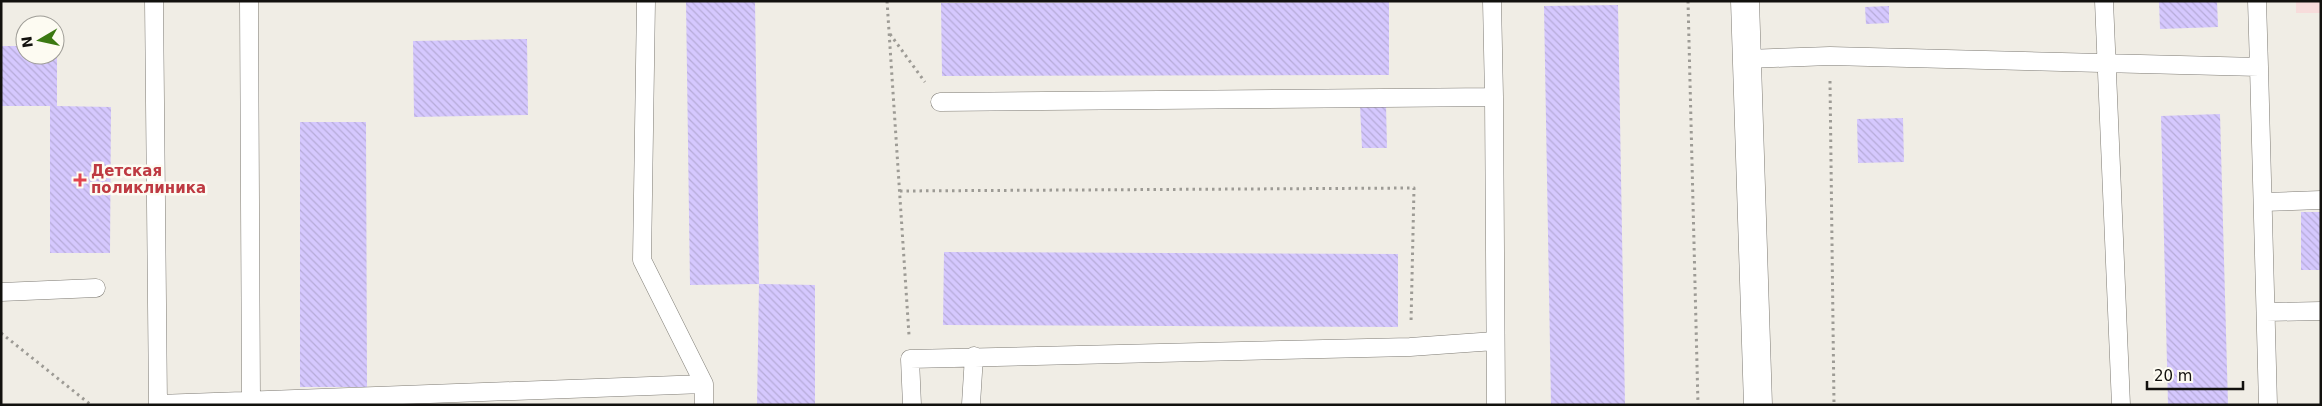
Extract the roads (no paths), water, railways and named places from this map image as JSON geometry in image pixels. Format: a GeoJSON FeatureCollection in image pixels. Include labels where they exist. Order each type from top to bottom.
{"type":"FeatureCollection","features":[{"type":"Feature","properties":{"kind":"street"},"geometry":{"type":"LineString","coordinates":[[1746,1],[1758,405]]}},
{"type":"Feature","properties":{"kind":"lane"},"geometry":{"type":"LineString","coordinates":[[154,1],[158,404],[704,384]]}},
{"type":"Feature","properties":{"kind":"lane"},"geometry":{"type":"LineString","coordinates":[[249,1],[251,400]]}},
{"type":"Feature","properties":{"kind":"lane"},"geometry":{"type":"LineString","coordinates":[[646,1],[642,260],[704,384],[704,405]]}},
{"type":"Feature","properties":{"kind":"lane"},"geometry":{"type":"LineString","coordinates":[[1492,1],[1496,405]]}},
{"type":"Feature","properties":{"kind":"lane"},"geometry":{"type":"LineString","coordinates":[[2104,1],[2105,62],[2121,405]]}},
{"type":"Feature","properties":{"kind":"lane"},"geometry":{"type":"LineString","coordinates":[[2258,1],[2268,405]]}},
{"type":"Feature","properties":{"kind":"lane"},"geometry":{"type":"LineString","coordinates":[[1747,59],[1830,56],[2259,67]]}},
{"type":"Feature","properties":{"kind":"lane"},"geometry":{"type":"LineString","coordinates":[[940,102],[1494,97]]}},
{"type":"Feature","properties":{"kind":"lane"},"geometry":{"type":"LineString","coordinates":[[2263,202],[2321,200]]}},
{"type":"Feature","properties":{"kind":"lane"},"geometry":{"type":"LineString","coordinates":[[1,292],[96,288]]}},
{"type":"Feature","properties":{"kind":"lane"},"geometry":{"type":"LineString","coordinates":[[2266,312],[2321,311]]}},
{"type":"Feature","properties":{"kind":"lane"},"geometry":{"type":"LineString","coordinates":[[912,405],[910,358],[1410,348],[1495,340]]}},
{"type":"Feature","properties":{"kind":"lane"},"geometry":{"type":"LineString","coordinates":[[971,404],[974,356]]}},
{"type":"Feature","properties":{"kind":"place","name":"Детская поликлиника"},"geometry":{"type":"Point","coordinates":[80,180]}}]}
